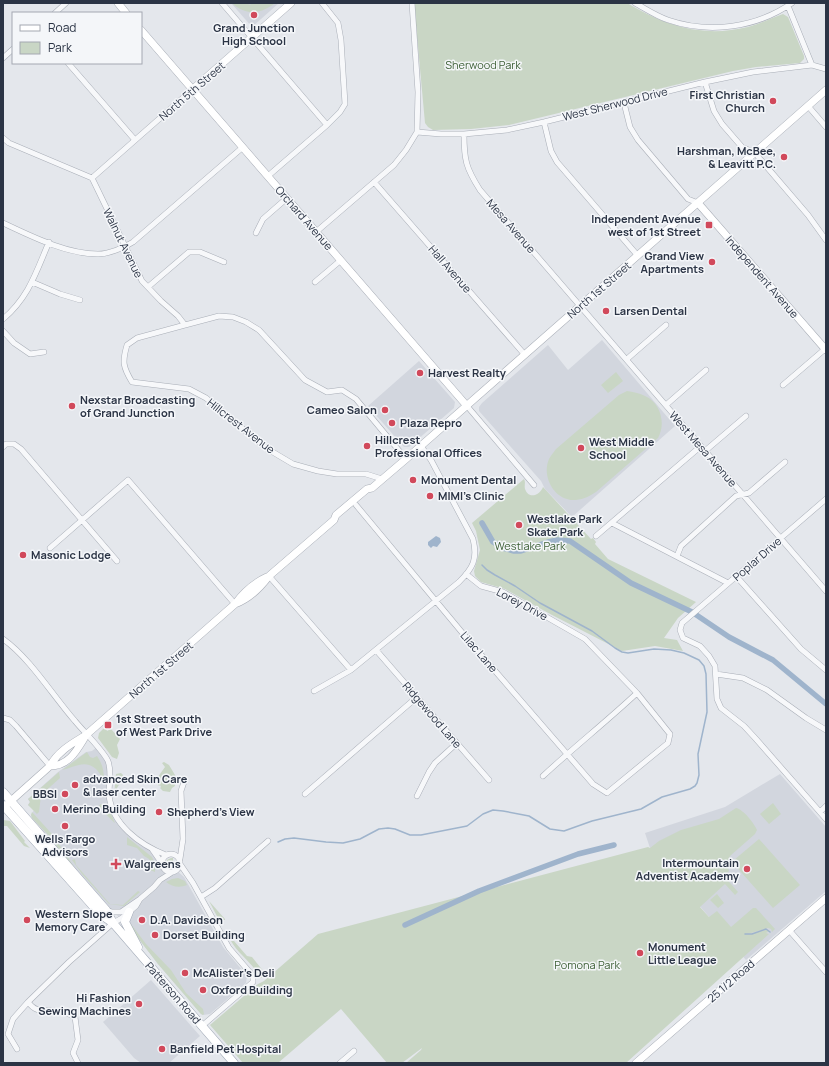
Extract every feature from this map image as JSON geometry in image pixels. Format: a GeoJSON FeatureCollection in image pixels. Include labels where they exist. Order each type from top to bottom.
{"type":"FeatureCollection","features":[{"type":"Feature","properties":{"kind":"main road"},"geometry":{"type":"LineString","coordinates":[[118,3],[125,12]]}},
{"type":"Feature","properties":{"kind":"main road","name":"North 5th Street"},"geometry":{"type":"LineString","coordinates":[[192,90],[291,3]]}},
{"type":"Feature","properties":{"kind":"main road","name":"Orchard Avenue"},"geometry":{"type":"LineString","coordinates":[[142,31],[467,406]]}},
{"type":"Feature","properties":{"kind":"main road","name":"North 1st Street"},"geometry":{"type":"LineString","coordinates":[[5,805],[50,766],[54,759],[63,751],[86,735],[235,604],[240,597],[255,584],[269,576],[334,520],[339,518],[370,493],[372,488],[382,479],[826,90]]}},
{"type":"Feature","properties":{"kind":"main road","name":"Independent Avenue"},"geometry":{"type":"LineString","coordinates":[[698,203],[826,350]]}},
{"type":"Feature","properties":{"kind":"main road","name":"North 1st Street"},"geometry":{"type":"LineString","coordinates":[[334,520],[336,515],[367,489],[372,488]]}},
{"type":"Feature","properties":{"kind":"main road","name":"Patterson Road"},"geometry":{"type":"LineString","coordinates":[[3,792],[5,805],[100,914],[113,923]]}},
{"type":"Feature","properties":{"kind":"main road","name":"Patterson Road"},"geometry":{"type":"LineString","coordinates":[[5,805],[106,910],[113,923],[234,1063]]}},
{"type":"Feature","properties":{"kind":"main road","name":"25 1/2 Road"},"geometry":{"type":"LineString","coordinates":[[636,1063],[826,898]]}},
{"type":"Feature","properties":{"kind":"main road"},"geometry":{"type":"LineString","coordinates":[[128,912],[125,922],[146,961]]}},
{"type":"Feature","properties":{"kind":"street"},"geometry":{"type":"LineString","coordinates":[[56,12],[66,3]]}},
{"type":"Feature","properties":{"kind":"street"},"geometry":{"type":"LineString","coordinates":[[222,3],[327,125]]}},
{"type":"Feature","properties":{"kind":"street"},"geometry":{"type":"LineString","coordinates":[[268,176],[327,125],[340,112],[345,104],[341,40],[338,23],[322,3]]}},
{"type":"Feature","properties":{"kind":"street"},"geometry":{"type":"LineString","coordinates":[[316,232],[394,165],[406,150],[417,132],[418,92],[412,3]]}},
{"type":"Feature","properties":{"kind":"street"},"geometry":{"type":"LineString","coordinates":[[635,3],[651,13],[668,20],[688,25],[708,27],[726,27],[753,22],[790,5],[812,65],[826,69]]}},
{"type":"Feature","properties":{"kind":"street"},"geometry":{"type":"LineString","coordinates":[[3,58],[12,50]]}},
{"type":"Feature","properties":{"kind":"street"},"geometry":{"type":"LineString","coordinates":[[69,64],[135,140]]}},
{"type":"Feature","properties":{"kind":"street","name":"West Sherwood Drive"},"geometry":{"type":"LineString","coordinates":[[417,132],[464,134],[507,130],[704,82],[753,72],[812,65]]}},
{"type":"Feature","properties":{"kind":"street"},"geometry":{"type":"LineString","coordinates":[[704,82],[714,111],[722,124],[742,147],[755,153],[825,237]]}},
{"type":"Feature","properties":{"kind":"street","name":"North 5th Street"},"geometry":{"type":"LineString","coordinates":[[92,178],[192,90]]}},
{"type":"Feature","properties":{"kind":"street"},"geometry":{"type":"LineString","coordinates":[[624,102],[630,126],[638,140],[688,199],[698,203]]}},
{"type":"Feature","properties":{"kind":"street"},"geometry":{"type":"LineString","coordinates":[[808,106],[826,127]]}},
{"type":"Feature","properties":{"kind":"street"},"geometry":{"type":"LineString","coordinates":[[544,122],[551,150],[557,162],[638,256]]}},
{"type":"Feature","properties":{"kind":"street","name":"Mesa Avenue"},"geometry":{"type":"LineString","coordinates":[[464,134],[464,156],[470,173],[480,190],[581,306]]}},
{"type":"Feature","properties":{"kind":"street"},"geometry":{"type":"LineString","coordinates":[[3,138],[9,143],[92,178]]}},
{"type":"Feature","properties":{"kind":"street"},"geometry":{"type":"LineString","coordinates":[[3,223],[70,250],[99,254],[125,247],[133,242],[243,147]]}},
{"type":"Feature","properties":{"kind":"street","name":"Walnut Avenue"},"geometry":{"type":"LineString","coordinates":[[92,178],[142,280],[185,325]]}},
{"type":"Feature","properties":{"kind":"street","name":"Hall Avenue"},"geometry":{"type":"LineString","coordinates":[[374,182],[525,355]]}},
{"type":"Feature","properties":{"kind":"street"},"geometry":{"type":"LineString","coordinates":[[256,233],[263,219],[287,198]]}},
{"type":"Feature","properties":{"kind":"street"},"geometry":{"type":"LineString","coordinates":[[3,319],[22,300],[32,282],[49,242]]}},
{"type":"Feature","properties":{"kind":"street"},"geometry":{"type":"LineString","coordinates":[[148,287],[189,252],[200,252],[224,262]]}},
{"type":"Feature","properties":{"kind":"street"},"geometry":{"type":"LineString","coordinates":[[315,282],[341,260]]}},
{"type":"Feature","properties":{"kind":"street"},"geometry":{"type":"LineString","coordinates":[[32,282],[60,294],[80,300]]}},
{"type":"Feature","properties":{"kind":"street","name":"West Mesa Avenue"},"geometry":{"type":"LineString","coordinates":[[581,306],[825,588]]}},
{"type":"Feature","properties":{"kind":"street"},"geometry":{"type":"LineString","coordinates":[[185,325],[219,316],[233,317],[253,326],[259,330],[305,380],[327,392],[342,390],[356,399],[406,459]]}},
{"type":"Feature","properties":{"kind":"street","name":"Hillcrest Avenue"},"geometry":{"type":"LineString","coordinates":[[185,325],[137,338],[127,345],[124,356],[125,371],[132,382],[188,388],[206,398],[266,448],[293,464],[318,471],[336,474],[366,474],[382,479]]}},
{"type":"Feature","properties":{"kind":"street"},"geometry":{"type":"LineString","coordinates":[[627,359],[666,325]]}},
{"type":"Feature","properties":{"kind":"street"},"geometry":{"type":"LineString","coordinates":[[3,331],[14,343],[30,354],[44,352]]}},
{"type":"Feature","properties":{"kind":"street"},"geometry":{"type":"LineString","coordinates":[[783,385],[826,350]]}},
{"type":"Feature","properties":{"kind":"street"},"geometry":{"type":"LineString","coordinates":[[666,405],[706,370]]}},
{"type":"Feature","properties":{"kind":"street"},"geometry":{"type":"LineString","coordinates":[[467,406],[534,485]]}},
{"type":"Feature","properties":{"kind":"street"},"geometry":{"type":"LineString","coordinates":[[596,536],[703,448],[746,416]]}},
{"type":"Feature","properties":{"kind":"street"},"geometry":{"type":"LineString","coordinates":[[3,447],[6,444],[14,444],[21,449],[117,560]]}},
{"type":"Feature","properties":{"kind":"street"},"geometry":{"type":"LineString","coordinates":[[314,691],[351,670],[466,574],[471,568],[475,552],[473,539],[431,460],[421,446]]}},
{"type":"Feature","properties":{"kind":"street"},"geometry":{"type":"LineString","coordinates":[[677,556],[680,546],[736,496],[749,493],[786,462]]}},
{"type":"Feature","properties":{"kind":"street"},"geometry":{"type":"LineString","coordinates":[[50,548],[128,480],[235,604]]}},
{"type":"Feature","properties":{"kind":"street","name":"Poplar Drive"},"geometry":{"type":"LineString","coordinates":[[716,674],[715,666],[700,646],[683,638],[680,630],[682,623],[826,499]]}},
{"type":"Feature","properties":{"kind":"street","name":"Lilac Lane"},"geometry":{"type":"LineString","coordinates":[[356,505],[435,600],[593,784],[607,793]]}},
{"type":"Feature","properties":{"kind":"street"},"geometry":{"type":"LineString","coordinates":[[612,523],[728,583]]}},
{"type":"Feature","properties":{"kind":"street","name":"Lorey Drive"},"geometry":{"type":"LineString","coordinates":[[466,574],[481,586],[503,592],[585,639],[637,693],[670,734],[668,743],[607,793]]}},
{"type":"Feature","properties":{"kind":"street"},"geometry":{"type":"LineString","coordinates":[[269,576],[351,670]]}},
{"type":"Feature","properties":{"kind":"street"},"geometry":{"type":"LineString","coordinates":[[736,576],[801,649],[826,670]]}},
{"type":"Feature","properties":{"kind":"street"},"geometry":{"type":"LineString","coordinates":[[3,639],[11,645],[30,666],[107,760],[110,771],[110,803],[115,815],[123,826],[132,836],[151,849],[166,855]]}},
{"type":"Feature","properties":{"kind":"street","name":"Ridgewood Lane"},"geometry":{"type":"LineString","coordinates":[[376,650],[489,780]]}},
{"type":"Feature","properties":{"kind":"street"},"geometry":{"type":"LineString","coordinates":[[826,730],[806,718],[767,690],[743,678],[716,674],[717,699],[721,708],[744,726],[826,819]]}},
{"type":"Feature","properties":{"kind":"street"},"geometry":{"type":"LineString","coordinates":[[543,776],[611,718],[637,693]]}},
{"type":"Feature","properties":{"kind":"street"},"geometry":{"type":"LineString","coordinates":[[305,794],[417,697]]}},
{"type":"Feature","properties":{"kind":"street"},"geometry":{"type":"LineString","coordinates":[[3,718],[10,720],[16,726],[50,766]]}},
{"type":"Feature","properties":{"kind":"street"},"geometry":{"type":"LineString","coordinates":[[417,796],[435,763],[457,743]]}},
{"type":"Feature","properties":{"kind":"street"},"geometry":{"type":"LineString","coordinates":[[177,871],[180,861],[182,838],[181,791],[185,779]]}},
{"type":"Feature","properties":{"kind":"street"},"geometry":{"type":"LineString","coordinates":[[820,812],[826,806]]}},
{"type":"Feature","properties":{"kind":"street"},"geometry":{"type":"LineString","coordinates":[[201,897],[215,888],[268,841]]}},
{"type":"Feature","properties":{"kind":"street"},"geometry":{"type":"LineString","coordinates":[[161,862],[166,855],[172,853],[181,844]]}},
{"type":"Feature","properties":{"kind":"street"},"geometry":{"type":"LineString","coordinates":[[151,849],[161,862],[163,868],[158,882]]}},
{"type":"Feature","properties":{"kind":"street"},"geometry":{"type":"LineString","coordinates":[[172,853],[178,856],[230,948],[253,976],[253,982],[202,1026]]}},
{"type":"Feature","properties":{"kind":"street"},"geometry":{"type":"LineString","coordinates":[[163,868],[171,872]]}},
{"type":"Feature","properties":{"kind":"street"},"geometry":{"type":"LineString","coordinates":[[106,910],[120,912],[140,899],[171,872],[177,871],[188,876]]}},
{"type":"Feature","properties":{"kind":"street"},"geometry":{"type":"LineString","coordinates":[[17,1048],[8,1034],[13,1019],[28,1002],[69,962],[113,923],[136,906],[140,899]]}},
{"type":"Feature","properties":{"kind":"street"},"geometry":{"type":"LineString","coordinates":[[789,930],[826,972]]}},
{"type":"Feature","properties":{"kind":"street"},"geometry":{"type":"LineString","coordinates":[[28,1002],[36,1010],[57,1011],[75,1017],[78,1040],[73,1053],[78,1063]]}},
{"type":"Feature","properties":{"kind":"street"},"geometry":{"type":"LineString","coordinates":[[340,1063],[354,1051]]}},
{"type":"Feature","properties":{"kind":"shaded area","name":"Grand Junction High School"},"geometry":{"type":"Polygon","coordinates":[[[231,3],[279,3],[252,27],[231,3]]]}},
{"type":"Feature","properties":{"kind":"shaded area","name":"West Middle School"},"geometry":{"type":"Polygon","coordinates":[[[602,340],[675,426],[572,517],[545,489],[541,481],[479,411],[479,407],[548,345],[568,370],[602,340]]]}},
{"type":"Feature","properties":{"kind":"shaded area"},"geometry":{"type":"Polygon","coordinates":[[[419,361],[455,402],[454,408],[409,447],[404,447],[368,406],[419,361]]]}},
{"type":"Feature","properties":{"kind":"shaded area"},"geometry":{"type":"Polygon","coordinates":[[[97,747],[107,760],[110,803],[123,826],[151,849],[165,870],[171,873],[177,871],[184,877],[223,947],[247,976],[246,983],[210,1014],[201,1014],[158,964],[128,925],[108,907],[32,818],[31,815],[34,810],[28,805],[30,802],[28,799],[58,772],[86,752],[92,751],[97,747]]]}},
{"type":"Feature","properties":{"kind":"shaded area","name":"Intermountain Adventist Academy"},"geometry":{"type":"Polygon","coordinates":[[[780,774],[826,827],[826,891],[746,960],[650,848],[645,833],[725,807],[780,774]]]}},
{"type":"Feature","properties":{"kind":"shaded area"},"geometry":{"type":"Polygon","coordinates":[[[151,980],[200,1036],[169,1063],[141,1063],[134,1058],[103,1022],[151,980]]]}},
{"type":"Feature","properties":{"kind":"green space"},"geometry":{"type":"Polygon","coordinates":[[[232,3],[244,3],[251,5],[249,3],[275,3],[270,7],[259,11],[248,12],[232,3]]]}},
{"type":"Feature","properties":{"kind":"green space","name":"Sherwood Park"},"geometry":{"type":"Polygon","coordinates":[[[414,3],[627,3],[670,24],[685,28],[715,31],[748,27],[783,14],[788,17],[804,59],[800,63],[756,67],[733,71],[509,125],[471,129],[433,130],[425,123],[414,3]]]}},
{"type":"Feature","properties":{"kind":"green space"},"geometry":{"type":"Polygon","coordinates":[[[616,372],[623,381],[608,393],[601,385],[616,372]]]}},
{"type":"Feature","properties":{"kind":"green space"},"geometry":{"type":"Polygon","coordinates":[[[627,391],[643,395],[655,404],[662,420],[662,427],[658,438],[596,492],[576,500],[568,500],[562,497],[556,493],[548,480],[547,466],[550,458],[556,449],[619,395],[627,391]]]}},
{"type":"Feature","properties":{"kind":"green space","name":"Westlake Park"},"geometry":{"type":"Polygon","coordinates":[[[524,479],[525,489],[529,494],[537,494],[543,487],[591,539],[593,538],[596,542],[595,544],[608,559],[696,602],[678,618],[664,638],[677,640],[683,651],[655,646],[622,651],[505,589],[481,582],[475,576],[474,571],[480,550],[476,531],[472,523],[524,479]]]}},
{"type":"Feature","properties":{"kind":"green space"},"geometry":{"type":"Polygon","coordinates":[[[105,727],[107,731],[111,729],[120,739],[117,745],[119,753],[117,759],[112,757],[98,738],[99,733],[105,727]]]}},
{"type":"Feature","properties":{"kind":"green space"},"geometry":{"type":"Polygon","coordinates":[[[87,752],[90,757],[93,758],[97,756],[99,759],[104,773],[104,780],[92,766],[83,764],[62,770],[87,752]]]}},
{"type":"Feature","properties":{"kind":"green space"},"geometry":{"type":"Polygon","coordinates":[[[164,762],[169,765],[175,775],[175,786],[170,792],[163,791],[156,781],[165,767],[162,763],[164,762]]]}},
{"type":"Feature","properties":{"kind":"green space"},"geometry":{"type":"Polygon","coordinates":[[[59,772],[60,778],[41,795],[39,812],[37,814],[28,805],[30,802],[28,799],[59,772]]]}},
{"type":"Feature","properties":{"kind":"green space"},"geometry":{"type":"Polygon","coordinates":[[[121,773],[123,775],[117,788],[116,795],[114,795],[116,774],[121,773]]]}},
{"type":"Feature","properties":{"kind":"green space"},"geometry":{"type":"Polygon","coordinates":[[[773,803],[781,814],[769,824],[760,814],[773,803]]]}},
{"type":"Feature","properties":{"kind":"green space"},"geometry":{"type":"Polygon","coordinates":[[[107,804],[115,823],[99,805],[107,804]]]}},
{"type":"Feature","properties":{"kind":"green space","name":"Pomona Park"},"geometry":{"type":"Polygon","coordinates":[[[736,808],[748,817],[757,830],[755,834],[730,856],[727,862],[729,871],[724,876],[738,892],[735,895],[725,884],[700,907],[709,917],[717,911],[731,927],[753,908],[756,908],[775,929],[772,932],[771,929],[768,928],[751,933],[745,933],[750,934],[766,930],[769,931],[766,933],[769,934],[626,1063],[406,1063],[422,1048],[402,1063],[387,1063],[341,1009],[278,1063],[243,1063],[210,1025],[318,934],[648,847],[650,848],[659,841],[681,830],[719,819],[736,808]]]}},
{"type":"Feature","properties":{"kind":"green space"},"geometry":{"type":"Polygon","coordinates":[[[32,812],[52,834],[49,836],[32,818],[32,812]]]}},
{"type":"Feature","properties":{"kind":"green space"},"geometry":{"type":"Polygon","coordinates":[[[3,820],[10,821],[25,841],[24,842],[30,848],[24,846],[7,826],[3,826],[3,820]]]}},
{"type":"Feature","properties":{"kind":"green space"},"geometry":{"type":"Polygon","coordinates":[[[53,836],[54,837],[77,871],[50,838],[53,836]]]}},
{"type":"Feature","properties":{"kind":"green space"},"geometry":{"type":"Polygon","coordinates":[[[127,837],[152,857],[155,864],[155,872],[150,870],[151,864],[149,859],[137,848],[127,845],[127,837]]]}},
{"type":"Feature","properties":{"kind":"green space"},"geometry":{"type":"Polygon","coordinates":[[[759,839],[800,885],[773,908],[733,863],[734,860],[759,839]]]}},
{"type":"Feature","properties":{"kind":"green space"},"geometry":{"type":"Polygon","coordinates":[[[173,858],[173,862],[176,865],[172,868],[168,867],[166,863],[167,860],[173,858]]]}},
{"type":"Feature","properties":{"kind":"green space"},"geometry":{"type":"Polygon","coordinates":[[[75,859],[76,865],[110,904],[123,905],[138,891],[140,892],[124,906],[109,904],[82,874],[72,860],[75,859]]]}},
{"type":"Feature","properties":{"kind":"green space"},"geometry":{"type":"Polygon","coordinates":[[[178,878],[185,881],[187,885],[176,886],[166,882],[172,879],[178,878]]]}},
{"type":"Feature","properties":{"kind":"green space"},"geometry":{"type":"Polygon","coordinates":[[[717,894],[724,903],[718,908],[710,900],[717,894]]]}},
{"type":"Feature","properties":{"kind":"green space"},"geometry":{"type":"Polygon","coordinates":[[[209,901],[225,919],[225,920],[219,920],[209,901]]]}},
{"type":"Feature","properties":{"kind":"green space"},"geometry":{"type":"Polygon","coordinates":[[[131,924],[146,944],[171,970],[186,993],[203,1009],[203,1015],[158,964],[128,925],[131,924]]]}},
{"type":"Feature","properties":{"kind":"green space"},"geometry":{"type":"Polygon","coordinates":[[[231,941],[234,941],[247,956],[252,957],[264,972],[264,977],[260,978],[255,969],[231,941]]]}},
{"type":"Feature","properties":{"kind":"water"},"geometry":{"type":"Polygon","coordinates":[[[436,536],[440,538],[441,542],[437,547],[433,546],[431,548],[428,545],[428,542],[436,536]]]}},
{"type":"Feature","properties":{"kind":"waterway"},"geometry":{"type":"LineString","coordinates":[[482,523],[493,542],[503,548],[514,551],[521,551],[558,540],[570,541],[631,583],[692,612],[729,637],[773,660],[826,704]]}},
{"type":"Feature","properties":{"kind":"waterway"},"geometry":{"type":"LineString","coordinates":[[278,842],[285,839],[294,838],[343,843],[360,839],[379,829],[388,828],[410,835],[421,835],[467,826],[483,814],[493,810],[529,816],[550,829],[564,831],[592,821],[641,809],[662,797],[690,789],[695,786],[699,775],[698,754],[707,712],[706,674],[704,666],[699,660],[684,653],[671,650],[654,649],[628,653],[622,652],[592,631],[540,603],[515,586],[487,570],[482,565]]}},
{"type":"Feature","properties":{"kind":"waterway"},"geometry":{"type":"LineString","coordinates":[[405,925],[479,891],[578,854],[614,845]]}},
{"type":"Feature","properties":{"kind":"waterway"},"geometry":{"type":"LineString","coordinates":[[745,934],[752,934],[766,929],[770,932]]}},
{"type":"Feature","properties":{"kind":"place","name":"Grand Junction High School"},"geometry":{"type":"Point","coordinates":[254,15]}},
{"type":"Feature","properties":{"kind":"place","name":"First Christian Church"},"geometry":{"type":"Point","coordinates":[773,101]}},
{"type":"Feature","properties":{"kind":"place","name":"Harshman, McBee, & Leavitt P.C."},"geometry":{"type":"Point","coordinates":[784,157]}},
{"type":"Feature","properties":{"kind":"place","name":"Independent Avenue west of 1st Street"},"geometry":{"type":"Point","coordinates":[709,225]}},
{"type":"Feature","properties":{"kind":"place","name":"Grand View Apartments"},"geometry":{"type":"Point","coordinates":[712,262]}},
{"type":"Feature","properties":{"kind":"place","name":"Larsen Dental"},"geometry":{"type":"Point","coordinates":[606,311]}},
{"type":"Feature","properties":{"kind":"place","name":"Harvest Realty"},"geometry":{"type":"Point","coordinates":[420,373]}},
{"type":"Feature","properties":{"kind":"place","name":"Nexstar Broadcasting of Grand Junction"},"geometry":{"type":"Point","coordinates":[72,406]}},
{"type":"Feature","properties":{"kind":"place","name":"Cameo Salon"},"geometry":{"type":"Point","coordinates":[385,410]}},
{"type":"Feature","properties":{"kind":"place","name":"Plaza Repro"},"geometry":{"type":"Point","coordinates":[392,423]}},
{"type":"Feature","properties":{"kind":"place","name":"Hillcrest Professional Offices"},"geometry":{"type":"Point","coordinates":[367,446]}},
{"type":"Feature","properties":{"kind":"place","name":"West Middle School"},"geometry":{"type":"Point","coordinates":[581,448]}},
{"type":"Feature","properties":{"kind":"place","name":"Monument Dental"},"geometry":{"type":"Point","coordinates":[413,480]}},
{"type":"Feature","properties":{"kind":"place","name":"MIMI's Clinic"},"geometry":{"type":"Point","coordinates":[430,496]}},
{"type":"Feature","properties":{"kind":"place","name":"Westlake Park Skate Park"},"geometry":{"type":"Point","coordinates":[519,525]}},
{"type":"Feature","properties":{"kind":"place","name":"Masonic Lodge"},"geometry":{"type":"Point","coordinates":[23,555]}},
{"type":"Feature","properties":{"kind":"place","name":"1st Street south of West Park Drive"},"geometry":{"type":"Point","coordinates":[108,725]}},
{"type":"Feature","properties":{"kind":"place","name":"advanced Skin Care & laser center"},"geometry":{"type":"Point","coordinates":[75,785]}},
{"type":"Feature","properties":{"kind":"place","name":"BBSI"},"geometry":{"type":"Point","coordinates":[65,794]}},
{"type":"Feature","properties":{"kind":"place","name":"Merino Building"},"geometry":{"type":"Point","coordinates":[55,809]}},
{"type":"Feature","properties":{"kind":"place","name":"Shepherd's View"},"geometry":{"type":"Point","coordinates":[159,812]}},
{"type":"Feature","properties":{"kind":"place","name":"Wells Fargo Advisors"},"geometry":{"type":"Point","coordinates":[65,826]}},
{"type":"Feature","properties":{"kind":"place","name":"Walgreens"},"geometry":{"type":"Point","coordinates":[116,864]}},
{"type":"Feature","properties":{"kind":"place","name":"Intermountain Adventist Academy"},"geometry":{"type":"Point","coordinates":[747,869]}},
{"type":"Feature","properties":{"kind":"place","name":"Western Slope Memory Care"},"geometry":{"type":"Point","coordinates":[27,920]}},
{"type":"Feature","properties":{"kind":"place","name":"D.A. Davidson"},"geometry":{"type":"Point","coordinates":[142,920]}},
{"type":"Feature","properties":{"kind":"place","name":"Dorset Building"},"geometry":{"type":"Point","coordinates":[155,935]}},
{"type":"Feature","properties":{"kind":"place","name":"Monument Little League"},"geometry":{"type":"Point","coordinates":[640,953]}},
{"type":"Feature","properties":{"kind":"place","name":"McAlister's Deli"},"geometry":{"type":"Point","coordinates":[185,973]}},
{"type":"Feature","properties":{"kind":"place","name":"Oxford Building"},"geometry":{"type":"Point","coordinates":[203,990]}},
{"type":"Feature","properties":{"kind":"place","name":"Hi Fashion Sewing Machines"},"geometry":{"type":"Point","coordinates":[139,1004]}},
{"type":"Feature","properties":{"kind":"place","name":"Banfield Pet Hospital"},"geometry":{"type":"Point","coordinates":[162,1049]}}]}
